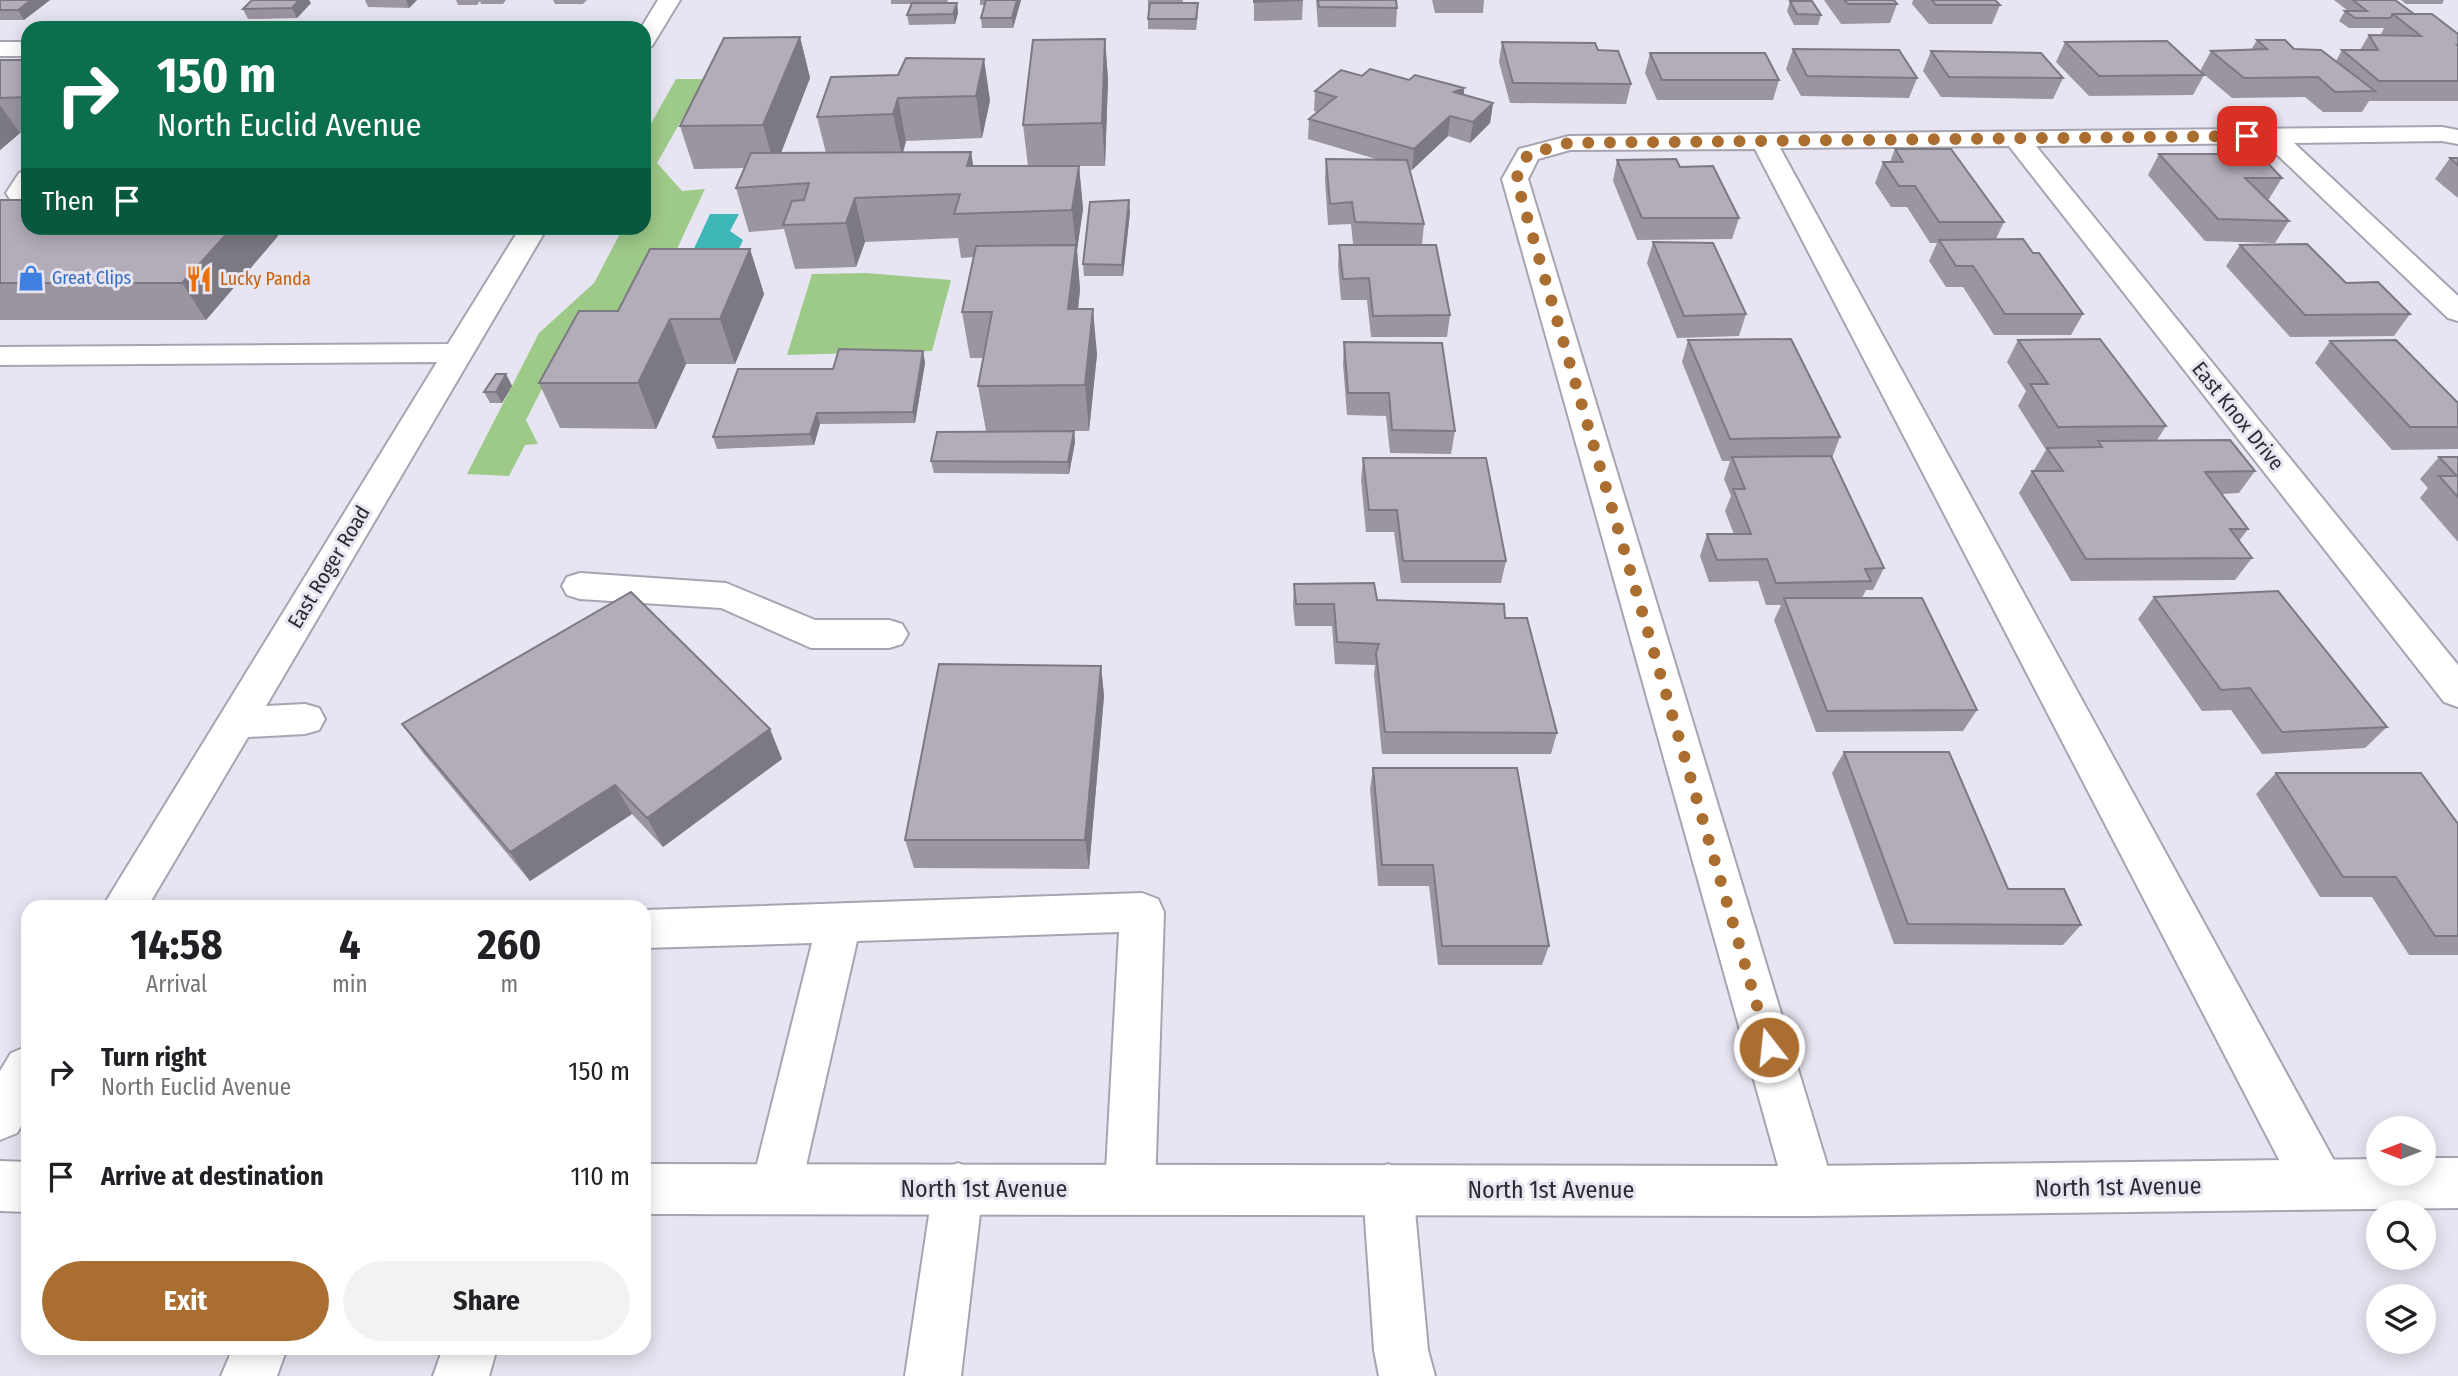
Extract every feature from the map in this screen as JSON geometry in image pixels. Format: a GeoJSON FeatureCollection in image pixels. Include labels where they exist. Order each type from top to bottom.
{"type":"FeatureCollection","features":[{"type":"Feature","properties":{"kind":"street"},"geometry":{"type":"LineString","coordinates":[[651,30],[669,0]]}},
{"type":"Feature","properties":{"kind":"street"},"geometry":{"type":"LineString","coordinates":[[0,49],[21,49]]}},
{"type":"Feature","properties":{"kind":"street"},"geometry":{"type":"LineString","coordinates":[[1810,1191],[1516,179],[1528,154],[1569,143],[2442,134],[2458,137]]}},
{"type":"Feature","properties":{"kind":"street"},"geometry":{"type":"LineString","coordinates":[[2272,136],[2458,312]]}},
{"type":"Feature","properties":{"kind":"street","name":"East Knox Drive"},"geometry":{"type":"LineString","coordinates":[[2017,139],[2458,692]]}},
{"type":"Feature","properties":{"kind":"street"},"geometry":{"type":"LineString","coordinates":[[1765,141],[2319,1184]]}},
{"type":"Feature","properties":{"kind":"street","name":"East Roger Road"},"geometry":{"type":"LineString","coordinates":[[129,900],[529,235]]}},
{"type":"Feature","properties":{"kind":"street"},"geometry":{"type":"LineString","coordinates":[[0,356],[458,353]]}},
{"type":"Feature","properties":{"kind":"street"},"geometry":{"type":"LineString","coordinates":[[580,586],[726,596],[811,634],[889,634]]}},
{"type":"Feature","properties":{"kind":"street"},"geometry":{"type":"LineString","coordinates":[[236,722],[305,719]]}},
{"type":"Feature","properties":{"kind":"street"},"geometry":{"type":"LineString","coordinates":[[651,929],[1142,912],[1130,1189]]}},
{"type":"Feature","properties":{"kind":"street"},"geometry":{"type":"LineString","coordinates":[[776,1188],[839,923]]}},
{"type":"Feature","properties":{"kind":"street"},"geometry":{"type":"LineString","coordinates":[[0,1116],[21,1081]]}},
{"type":"Feature","properties":{"kind":"street","name":"North 1st Avenue"},"geometry":{"type":"LineString","coordinates":[[651,1189],[1810,1191],[2458,1183]]}},
{"type":"Feature","properties":{"kind":"street"},"geometry":{"type":"LineString","coordinates":[[0,1186],[21,1186]]}},
{"type":"Feature","properties":{"kind":"street"},"geometry":{"type":"LineString","coordinates":[[933,1376],[957,1188]]}},
{"type":"Feature","properties":{"kind":"street"},"geometry":{"type":"LineString","coordinates":[[1388,1189],[1401,1350],[1407,1376]]}},
{"type":"Feature","properties":{"kind":"street"},"geometry":{"type":"LineString","coordinates":[[249,1376],[257,1355]]}},
{"type":"Feature","properties":{"kind":"street"},"geometry":{"type":"LineString","coordinates":[[461,1376],[468,1355]]}},
{"type":"Feature","properties":{"kind":"green space"},"geometry":{"type":"Polygon","coordinates":[[[676,79],[705,79],[657,163],[682,191],[705,189],[662,281],[551,371],[526,420],[538,444],[525,445],[509,476],[467,474],[539,333],[594,283],[619,235],[651,235],[651,124],[676,79]]]}},
{"type":"Feature","properties":{"kind":"green space"},"geometry":{"type":"Polygon","coordinates":[[[866,273],[951,280],[932,351],[787,355],[812,274],[866,273]]]}},
{"type":"Feature","properties":{"kind":"water"},"geometry":{"type":"Polygon","coordinates":[[[710,214],[739,214],[730,231],[743,240],[737,253],[691,255],[710,214]]]}},
{"type":"Feature","properties":{"kind":"building"},"geometry":{"type":"Polygon","coordinates":[[[0,0],[31,0],[18,10],[0,10],[0,0]]]}},
{"type":"Feature","properties":{"kind":"building"},"geometry":{"type":"Polygon","coordinates":[[[252,0],[299,0],[292,8],[243,9],[252,0]]]}},
{"type":"Feature","properties":{"kind":"building"},"geometry":{"type":"Polygon","coordinates":[[[986,0],[1017,0],[1012,18],[981,18],[986,0]]]}},
{"type":"Feature","properties":{"kind":"building"},"geometry":{"type":"Polygon","coordinates":[[[1254,0],[1303,0],[1254,2],[1254,0]]]}},
{"type":"Feature","properties":{"kind":"building"},"geometry":{"type":"Polygon","coordinates":[[[1318,0],[1396,0],[1397,8],[1319,7],[1318,0]]]}},
{"type":"Feature","properties":{"kind":"building"},"geometry":{"type":"Polygon","coordinates":[[[1844,0],[1894,0],[1897,4],[1848,4],[1844,0]]]}},
{"type":"Feature","properties":{"kind":"building"},"geometry":{"type":"Polygon","coordinates":[[[1932,0],[1995,0],[2000,5],[1936,5],[1932,0]]]}},
{"type":"Feature","properties":{"kind":"building"},"geometry":{"type":"Polygon","coordinates":[[[2353,0],[2395,0],[2414,14],[2393,14],[2390,18],[2355,18],[2345,11],[2367,11],[2353,0]]]}},
{"type":"Feature","properties":{"kind":"building"},"geometry":{"type":"Polygon","coordinates":[[[1790,1],[1812,1],[1821,15],[1797,14],[1790,1]]]}},
{"type":"Feature","properties":{"kind":"building"},"geometry":{"type":"Polygon","coordinates":[[[912,3],[957,3],[953,14],[907,15],[912,3]]]}},
{"type":"Feature","properties":{"kind":"building"},"geometry":{"type":"Polygon","coordinates":[[[1150,3],[1198,3],[1196,19],[1148,19],[1150,3]]]}},
{"type":"Feature","properties":{"kind":"building"},"geometry":{"type":"Polygon","coordinates":[[[2393,14],[2432,14],[2458,34],[2458,81],[2379,81],[2342,50],[2378,50],[2369,35],[2421,36],[2393,14]]]}},
{"type":"Feature","properties":{"kind":"building"},"geometry":{"type":"Polygon","coordinates":[[[800,37],[763,125],[680,126],[724,38],[800,37]]]}},
{"type":"Feature","properties":{"kind":"building"},"geometry":{"type":"Polygon","coordinates":[[[1105,39],[1102,123],[1023,125],[1033,40],[1105,39]]]}},
{"type":"Feature","properties":{"kind":"building"},"geometry":{"type":"Polygon","coordinates":[[[2257,40],[2285,40],[2294,49],[2321,50],[2375,91],[2335,92],[2318,77],[2244,78],[2211,51],[2267,49],[2257,40]]]}},
{"type":"Feature","properties":{"kind":"building"},"geometry":{"type":"Polygon","coordinates":[[[2167,41],[2204,75],[2099,76],[2065,42],[2167,41]]]}},
{"type":"Feature","properties":{"kind":"building"},"geometry":{"type":"Polygon","coordinates":[[[1502,42],[1595,43],[1598,50],[1618,51],[1631,84],[1513,83],[1502,42]]]}},
{"type":"Feature","properties":{"kind":"building"},"geometry":{"type":"Polygon","coordinates":[[[1793,49],[1899,50],[1917,78],[1807,76],[1793,49]]]}},
{"type":"Feature","properties":{"kind":"building"},"geometry":{"type":"Polygon","coordinates":[[[1931,51],[2041,53],[2063,78],[1949,77],[1931,51]]]}},
{"type":"Feature","properties":{"kind":"building"},"geometry":{"type":"Polygon","coordinates":[[[1650,53],[1765,53],[1779,80],[1662,80],[1650,53]]]}},
{"type":"Feature","properties":{"kind":"building"},"geometry":{"type":"Polygon","coordinates":[[[906,58],[984,59],[976,96],[898,98],[893,114],[817,117],[831,77],[898,75],[906,58]]]}},
{"type":"Feature","properties":{"kind":"building"},"geometry":{"type":"Polygon","coordinates":[[[0,60],[21,60],[21,97],[0,98],[0,60]]]}},
{"type":"Feature","properties":{"kind":"building"},"geometry":{"type":"Polygon","coordinates":[[[1370,69],[1409,80],[1415,75],[1464,88],[1454,92],[1493,103],[1473,122],[1450,116],[1414,149],[1309,119],[1336,97],[1315,91],[1341,70],[1362,76],[1370,69]]]}},
{"type":"Feature","properties":{"kind":"building"},"geometry":{"type":"Polygon","coordinates":[[[1895,149],[1951,149],[2004,222],[1939,222],[1915,186],[1899,186],[1883,162],[1903,162],[1895,149]]]}},
{"type":"Feature","properties":{"kind":"building"},"geometry":{"type":"Polygon","coordinates":[[[971,152],[967,166],[1079,166],[1072,210],[954,214],[960,194],[855,198],[846,223],[783,225],[792,201],[804,200],[809,183],[736,188],[751,153],[971,152]]]}},
{"type":"Feature","properties":{"kind":"building"},"geometry":{"type":"Polygon","coordinates":[[[2159,154],[2259,154],[2282,178],[2245,178],[2289,221],[2218,219],[2159,154]]]}},
{"type":"Feature","properties":{"kind":"building"},"geometry":{"type":"Polygon","coordinates":[[[1326,159],[1407,160],[1424,224],[1355,222],[1352,202],[1330,204],[1326,159]]]}},
{"type":"Feature","properties":{"kind":"building"},"geometry":{"type":"Polygon","coordinates":[[[1676,159],[1680,167],[1713,166],[1739,218],[1642,218],[1617,160],[1676,159]]]}},
{"type":"Feature","properties":{"kind":"building"},"geometry":{"type":"Polygon","coordinates":[[[0,200],[21,200],[21,235],[226,235],[182,283],[0,283],[0,200]]]}},
{"type":"Feature","properties":{"kind":"building"},"geometry":{"type":"Polygon","coordinates":[[[1129,200],[1122,265],[1083,264],[1090,202],[1129,200]]]}},
{"type":"Feature","properties":{"kind":"building"},"geometry":{"type":"Polygon","coordinates":[[[2023,239],[2033,253],[2039,253],[2083,314],[2005,314],[1973,266],[1956,266],[1939,240],[2023,239]]]}},
{"type":"Feature","properties":{"kind":"building"},"geometry":{"type":"Polygon","coordinates":[[[1653,242],[1713,243],[1746,314],[1684,316],[1653,242]]]}},
{"type":"Feature","properties":{"kind":"building"},"geometry":{"type":"Polygon","coordinates":[[[2307,244],[2346,283],[2378,282],[2410,314],[2305,315],[2240,245],[2307,244]]]}},
{"type":"Feature","properties":{"kind":"building"},"geometry":{"type":"Polygon","coordinates":[[[1076,245],[1068,309],[1093,309],[1085,385],[978,386],[992,312],[962,312],[976,246],[1076,245]]]}},
{"type":"Feature","properties":{"kind":"building"},"geometry":{"type":"Polygon","coordinates":[[[1339,245],[1436,245],[1450,315],[1373,316],[1369,278],[1343,279],[1339,245]]]}},
{"type":"Feature","properties":{"kind":"building"},"geometry":{"type":"Polygon","coordinates":[[[650,249],[750,249],[720,319],[670,319],[638,383],[539,383],[579,311],[618,311],[650,249]]]}},
{"type":"Feature","properties":{"kind":"building"},"geometry":{"type":"Polygon","coordinates":[[[1791,339],[1840,437],[1730,439],[1688,340],[1791,339]]]}},
{"type":"Feature","properties":{"kind":"building"},"geometry":{"type":"Polygon","coordinates":[[[2100,339],[2166,426],[2058,427],[2030,384],[2048,384],[2018,340],[2100,339]]]}},
{"type":"Feature","properties":{"kind":"building"},"geometry":{"type":"Polygon","coordinates":[[[2396,340],[2458,403],[2458,427],[2410,427],[2330,341],[2396,340]]]}},
{"type":"Feature","properties":{"kind":"building"},"geometry":{"type":"Polygon","coordinates":[[[1344,342],[1442,343],[1455,431],[1392,430],[1389,393],[1348,393],[1344,342]]]}},
{"type":"Feature","properties":{"kind":"building"},"geometry":{"type":"Polygon","coordinates":[[[839,349],[923,351],[913,412],[817,413],[810,434],[713,437],[738,369],[833,369],[839,349]]]}},
{"type":"Feature","properties":{"kind":"building"},"geometry":{"type":"Polygon","coordinates":[[[496,374],[506,374],[496,392],[484,392],[496,374]]]}},
{"type":"Feature","properties":{"kind":"building"},"geometry":{"type":"Polygon","coordinates":[[[1074,431],[1068,462],[931,461],[937,432],[1074,431]]]}},
{"type":"Feature","properties":{"kind":"building"},"geometry":{"type":"Polygon","coordinates":[[[2230,440],[2255,471],[2205,472],[2248,529],[2230,529],[2252,558],[2086,559],[2032,471],[2063,471],[2047,448],[2102,447],[2098,441],[2230,440]]]}},
{"type":"Feature","properties":{"kind":"building"},"geometry":{"type":"Polygon","coordinates":[[[1831,456],[1884,568],[1865,569],[1871,581],[1776,583],[1767,559],[1717,560],[1707,534],[1751,534],[1733,489],[1745,489],[1732,457],[1831,456]]]}},
{"type":"Feature","properties":{"kind":"building"},"geometry":{"type":"Polygon","coordinates":[[[2439,457],[2458,457],[2458,497],[2439,476],[2457,476],[2439,457]]]}},
{"type":"Feature","properties":{"kind":"building"},"geometry":{"type":"Polygon","coordinates":[[[1363,458],[1486,458],[1506,561],[1403,561],[1397,510],[1369,510],[1363,458]]]}},
{"type":"Feature","properties":{"kind":"building"},"geometry":{"type":"Polygon","coordinates":[[[1374,583],[1377,600],[1504,604],[1505,618],[1527,618],[1557,733],[1385,732],[1376,653],[1379,644],[1337,642],[1334,604],[1296,604],[1294,584],[1374,583]]]}},
{"type":"Feature","properties":{"kind":"building"},"geometry":{"type":"Polygon","coordinates":[[[2278,591],[2387,727],[2282,732],[2250,688],[2221,690],[2154,597],[2278,591]]]}},
{"type":"Feature","properties":{"kind":"building"},"geometry":{"type":"Polygon","coordinates":[[[631,592],[770,729],[647,818],[615,785],[510,852],[402,724],[631,592]]]}},
{"type":"Feature","properties":{"kind":"building"},"geometry":{"type":"Polygon","coordinates":[[[1784,598],[1922,598],[1977,710],[1827,711],[1784,598]]]}},
{"type":"Feature","properties":{"kind":"building"},"geometry":{"type":"Polygon","coordinates":[[[939,664],[1101,666],[1085,840],[905,840],[939,664]]]}},
{"type":"Feature","properties":{"kind":"building"},"geometry":{"type":"Polygon","coordinates":[[[1844,752],[1949,752],[2008,889],[2064,889],[2081,925],[1908,924],[1844,752]]]}},
{"type":"Feature","properties":{"kind":"building"},"geometry":{"type":"Polygon","coordinates":[[[1373,768],[1517,768],[1549,946],[1442,946],[1433,865],[1382,865],[1373,768]]]}},
{"type":"Feature","properties":{"kind":"building"},"geometry":{"type":"Polygon","coordinates":[[[2276,773],[2421,773],[2458,824],[2458,936],[2435,936],[2396,877],[2343,877],[2276,773]]]}},
{"type":"Feature","properties":{"kind":"place","name":"Great Clips"},"geometry":{"type":"Point","coordinates":[31,278]}},
{"type":"Feature","properties":{"kind":"place","name":"Lucky Panda"},"geometry":{"type":"Point","coordinates":[199,279]}},
{"type":"Feature","properties":{"kind":"route"},"geometry":{"type":"LineString","coordinates":[[1769,1047],[1516,179],[1528,154],[1569,143],[2247,136]]}}]}
